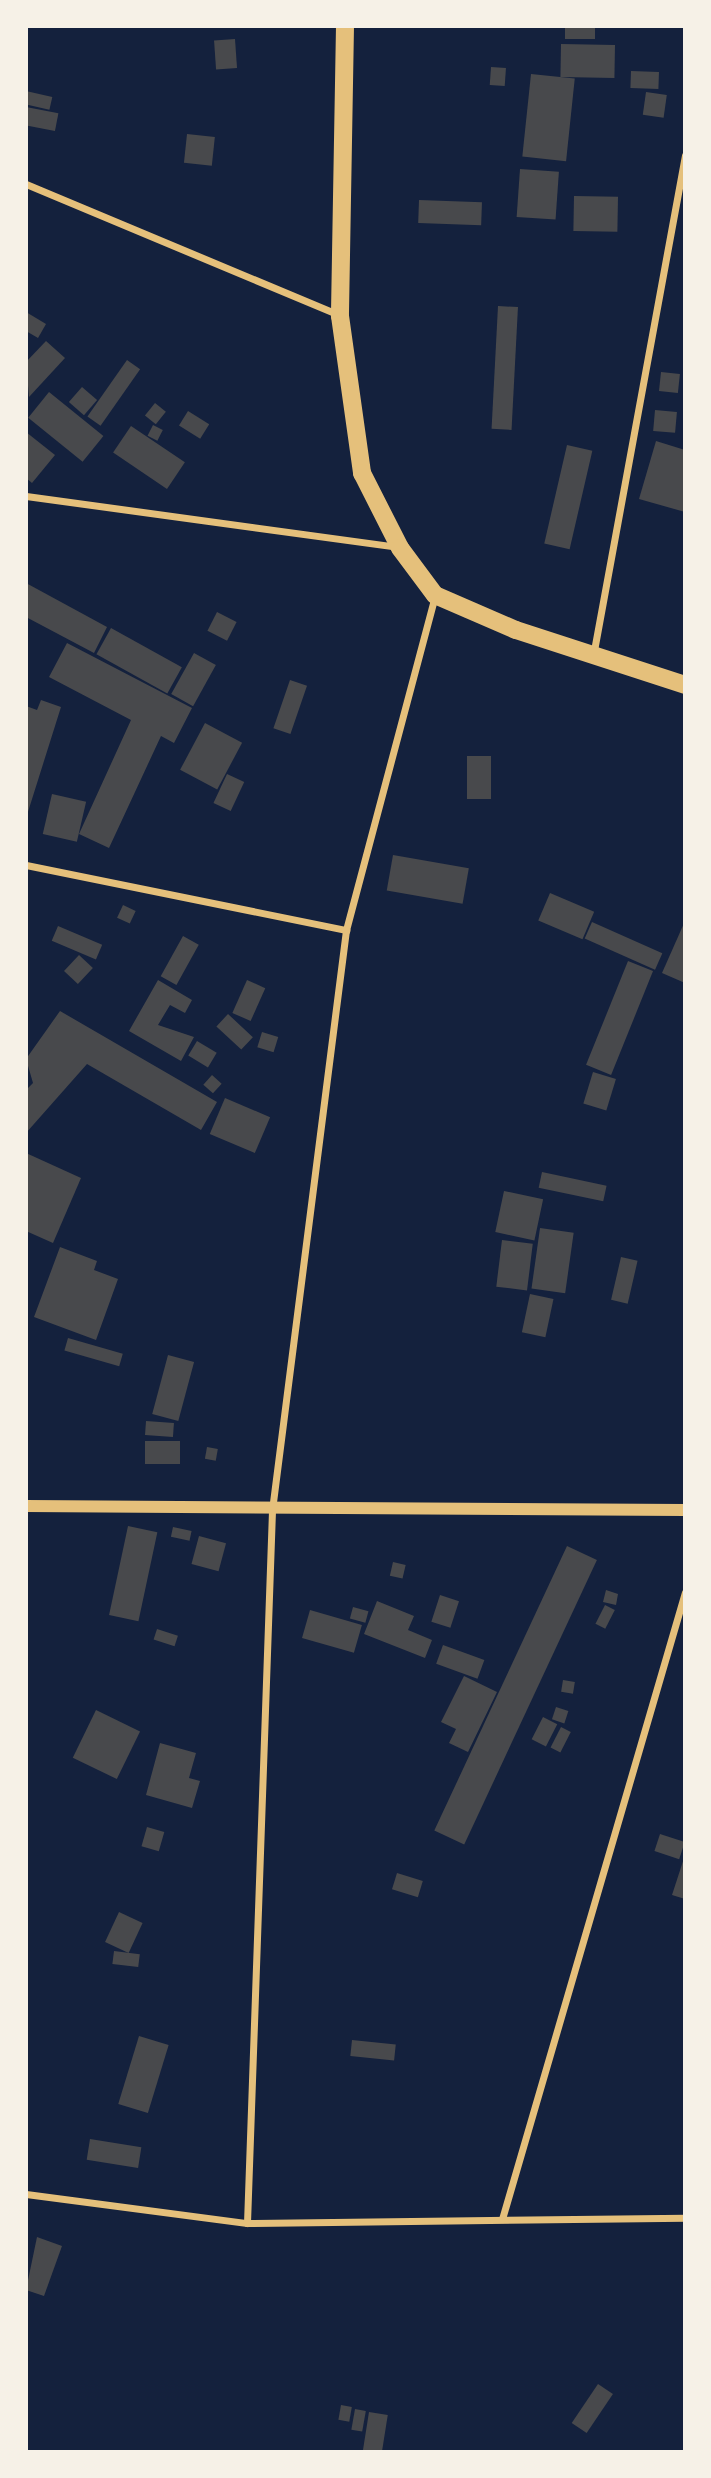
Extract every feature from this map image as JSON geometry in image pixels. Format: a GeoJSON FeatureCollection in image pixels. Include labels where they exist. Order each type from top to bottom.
{"type":"FeatureCollection","features":[{"type":"Feature","properties":{"kind":"main road"},"geometry":{"type":"LineString","coordinates":[[345,26],[340,316],[362,473],[400,548],[435,595],[592,657],[685,685]]}},
{"type":"Feature","properties":{"kind":"street"},"geometry":{"type":"LineString","coordinates":[[592,657],[685,155]]}},
{"type":"Feature","properties":{"kind":"street"},"geometry":{"type":"LineString","coordinates":[[26,184],[340,316]]}},
{"type":"Feature","properties":{"kind":"street"},"geometry":{"type":"LineString","coordinates":[[26,496],[400,548]]}},
{"type":"Feature","properties":{"kind":"street"},"geometry":{"type":"LineString","coordinates":[[247,2223],[272,1510],[346,930],[435,595]]}},
{"type":"Feature","properties":{"kind":"street"},"geometry":{"type":"LineString","coordinates":[[26,865],[346,930]]}},
{"type":"Feature","properties":{"kind":"street"},"geometry":{"type":"LineString","coordinates":[[26,1506],[272,1510],[685,1510]]}},
{"type":"Feature","properties":{"kind":"street"},"geometry":{"type":"LineString","coordinates":[[502,2219],[685,1592]]}},
{"type":"Feature","properties":{"kind":"street"},"geometry":{"type":"LineString","coordinates":[[26,2194],[247,2223],[685,2218]]}},
{"type":"Feature","properties":{"kind":"building"},"geometry":{"type":"Polygon","coordinates":[[[565,26],[595,26],[595,39],[565,39],[565,26]]]}},
{"type":"Feature","properties":{"kind":"building"},"geometry":{"type":"Polygon","coordinates":[[[235,39],[237,68],[216,69],[214,40],[235,39]]]}},
{"type":"Feature","properties":{"kind":"building"},"geometry":{"type":"Polygon","coordinates":[[[561,44],[615,45],[614,78],[560,77],[561,44]]]}},
{"type":"Feature","properties":{"kind":"building"},"geometry":{"type":"Polygon","coordinates":[[[491,67],[506,68],[505,86],[490,85],[491,67]]]}},
{"type":"Feature","properties":{"kind":"building"},"geometry":{"type":"Polygon","coordinates":[[[631,71],[659,72],[658,89],[630,88],[631,71]]]}},
{"type":"Feature","properties":{"kind":"building"},"geometry":{"type":"Polygon","coordinates":[[[531,74],[575,79],[566,161],[522,157],[531,74]]]}},
{"type":"Feature","properties":{"kind":"building"},"geometry":{"type":"Polygon","coordinates":[[[26,91],[52,97],[49,110],[26,104],[26,91]]]}},
{"type":"Feature","properties":{"kind":"building"},"geometry":{"type":"Polygon","coordinates":[[[646,92],[667,95],[664,118],[643,115],[646,92]]]}},
{"type":"Feature","properties":{"kind":"building"},"geometry":{"type":"Polygon","coordinates":[[[26,107],[58,113],[55,131],[26,125],[26,107]]]}},
{"type":"Feature","properties":{"kind":"building"},"geometry":{"type":"Polygon","coordinates":[[[187,134],[215,137],[212,166],[184,163],[187,134]]]}},
{"type":"Feature","properties":{"kind":"building"},"geometry":{"type":"Polygon","coordinates":[[[520,169],[559,172],[556,220],[517,217],[520,169]]]}},
{"type":"Feature","properties":{"kind":"building"},"geometry":{"type":"Polygon","coordinates":[[[574,196],[618,197],[617,232],[573,231],[574,196]]]}},
{"type":"Feature","properties":{"kind":"building"},"geometry":{"type":"Polygon","coordinates":[[[419,200],[482,202],[481,225],[418,223],[419,200]]]}},
{"type":"Feature","properties":{"kind":"building"},"geometry":{"type":"Polygon","coordinates":[[[498,306],[518,307],[512,430],[492,429],[498,306]]]}},
{"type":"Feature","properties":{"kind":"building"},"geometry":{"type":"Polygon","coordinates":[[[26,312],[46,324],[38,338],[26,331],[26,312]]]}},
{"type":"Feature","properties":{"kind":"building"},"geometry":{"type":"Polygon","coordinates":[[[46,341],[65,358],[29,397],[26,362],[46,341]]]}},
{"type":"Feature","properties":{"kind":"building"},"geometry":{"type":"Polygon","coordinates":[[[127,360],[140,369],[101,426],[87,417],[127,360]]]}},
{"type":"Feature","properties":{"kind":"building"},"geometry":{"type":"Polygon","coordinates":[[[661,372],[680,374],[678,393],[659,391],[661,372]]]}},
{"type":"Feature","properties":{"kind":"building"},"geometry":{"type":"Polygon","coordinates":[[[82,387],[97,400],[84,415],[69,402],[82,387]]]}},
{"type":"Feature","properties":{"kind":"building"},"geometry":{"type":"Polygon","coordinates":[[[49,392],[103,436],[83,462],[28,418],[49,392]]]}},
{"type":"Feature","properties":{"kind":"building"},"geometry":{"type":"Polygon","coordinates":[[[155,403],[166,412],[156,424],[145,415],[155,403]]]}},
{"type":"Feature","properties":{"kind":"building"},"geometry":{"type":"Polygon","coordinates":[[[655,410],[677,412],[675,433],[653,431],[655,410]]]}},
{"type":"Feature","properties":{"kind":"building"},"geometry":{"type":"Polygon","coordinates":[[[188,411],[209,424],[200,439],[179,425],[188,411]]]}},
{"type":"Feature","properties":{"kind":"building"},"geometry":{"type":"Polygon","coordinates":[[[153,425],[163,430],[157,441],[148,436],[153,425]]]}},
{"type":"Feature","properties":{"kind":"building"},"geometry":{"type":"Polygon","coordinates":[[[131,426],[185,462],[167,489],[113,453],[131,426]]]}},
{"type":"Feature","properties":{"kind":"building"},"geometry":{"type":"Polygon","coordinates":[[[26,432],[55,455],[32,483],[26,478],[26,432]]]}},
{"type":"Feature","properties":{"kind":"building"},"geometry":{"type":"Polygon","coordinates":[[[656,441],[685,450],[685,512],[639,499],[656,441]]]}},
{"type":"Feature","properties":{"kind":"building"},"geometry":{"type":"Polygon","coordinates":[[[567,445],[592,451],[570,549],[544,543],[567,445]]]}},
{"type":"Feature","properties":{"kind":"building"},"geometry":{"type":"Polygon","coordinates":[[[26,583],[107,627],[94,653],[26,617],[26,583]]]}},
{"type":"Feature","properties":{"kind":"building"},"geometry":{"type":"Polygon","coordinates":[[[217,612],[237,622],[227,641],[207,631],[217,612]]]}},
{"type":"Feature","properties":{"kind":"building"},"geometry":{"type":"Polygon","coordinates":[[[111,628],[182,667],[167,694],[96,654],[111,628]]]}},
{"type":"Feature","properties":{"kind":"building"},"geometry":{"type":"Polygon","coordinates":[[[67,643],[192,708],[174,743],[161,736],[109,848],[79,834],[131,720],[49,677],[67,643]]]}},
{"type":"Feature","properties":{"kind":"building"},"geometry":{"type":"Polygon","coordinates":[[[194,653],[216,665],[193,706],[171,694],[194,653]]]}},
{"type":"Feature","properties":{"kind":"building"},"geometry":{"type":"Polygon","coordinates":[[[290,680],[307,686],[290,734],[273,728],[290,680]]]}},
{"type":"Feature","properties":{"kind":"building"},"geometry":{"type":"Polygon","coordinates":[[[41,700],[61,707],[27,815],[26,706],[37,710],[41,700]]]}},
{"type":"Feature","properties":{"kind":"building"},"geometry":{"type":"Polygon","coordinates":[[[205,723],[242,743],[217,790],[180,770],[205,723]]]}},
{"type":"Feature","properties":{"kind":"building"},"geometry":{"type":"Polygon","coordinates":[[[467,756],[491,756],[491,799],[467,799],[467,756]]]}},
{"type":"Feature","properties":{"kind":"building"},"geometry":{"type":"Polygon","coordinates":[[[227,774],[244,782],[231,811],[213,803],[227,774]]]}},
{"type":"Feature","properties":{"kind":"building"},"geometry":{"type":"Polygon","coordinates":[[[52,794],[86,802],[77,842],[43,834],[52,794]]]}},
{"type":"Feature","properties":{"kind":"building"},"geometry":{"type":"Polygon","coordinates":[[[393,855],[469,868],[463,904],[387,890],[393,855]]]}},
{"type":"Feature","properties":{"kind":"building"},"geometry":{"type":"Polygon","coordinates":[[[550,893],[594,912],[582,939],[538,921],[550,893]]]}},
{"type":"Feature","properties":{"kind":"building"},"geometry":{"type":"Polygon","coordinates":[[[123,905],[136,911],[130,924],[117,918],[123,905]]]}},
{"type":"Feature","properties":{"kind":"building"},"geometry":{"type":"Polygon","coordinates":[[[685,921],[685,983],[662,973],[685,921]]]}},
{"type":"Feature","properties":{"kind":"building"},"geometry":{"type":"Polygon","coordinates":[[[592,922],[662,953],[655,970],[585,938],[592,922]]]}},
{"type":"Feature","properties":{"kind":"building"},"geometry":{"type":"Polygon","coordinates":[[[58,926],[102,945],[96,959],[52,941],[58,926]]]}},
{"type":"Feature","properties":{"kind":"building"},"geometry":{"type":"Polygon","coordinates":[[[183,936],[199,945],[176,985],[161,976],[183,936]]]}},
{"type":"Feature","properties":{"kind":"building"},"geometry":{"type":"Polygon","coordinates":[[[79,955],[93,968],[78,984],[64,971],[79,955]]]}},
{"type":"Feature","properties":{"kind":"building"},"geometry":{"type":"Polygon","coordinates":[[[628,961],[653,971],[611,1075],[586,1065],[628,961]]]}},
{"type":"Feature","properties":{"kind":"building"},"geometry":{"type":"Polygon","coordinates":[[[158,980],[192,1000],[185,1013],[170,1005],[158,1025],[194,1037],[181,1061],[129,1031],[158,980]]]}},
{"type":"Feature","properties":{"kind":"building"},"geometry":{"type":"Polygon","coordinates":[[[247,980],[265,988],[251,1021],[232,1013],[247,980]]]}},
{"type":"Feature","properties":{"kind":"building"},"geometry":{"type":"Polygon","coordinates":[[[60,1011],[217,1102],[201,1130],[87,1064],[26,1133],[26,1090],[33,1083],[26,1059],[60,1011]]]}},
{"type":"Feature","properties":{"kind":"building"},"geometry":{"type":"Polygon","coordinates":[[[228,1014],[253,1037],[241,1050],[216,1026],[228,1014]]]}},
{"type":"Feature","properties":{"kind":"building"},"geometry":{"type":"Polygon","coordinates":[[[262,1032],[278,1037],[274,1052],[257,1047],[262,1032]]]}},
{"type":"Feature","properties":{"kind":"building"},"geometry":{"type":"Polygon","coordinates":[[[197,1041],[217,1053],[208,1067],[188,1056],[197,1041]]]}},
{"type":"Feature","properties":{"kind":"building"},"geometry":{"type":"Polygon","coordinates":[[[593,1072],[616,1079],[606,1111],[583,1104],[593,1072]]]}},
{"type":"Feature","properties":{"kind":"building"},"geometry":{"type":"Polygon","coordinates":[[[212,1075],[222,1084],[213,1093],[203,1085],[212,1075]]]}},
{"type":"Feature","properties":{"kind":"building"},"geometry":{"type":"Polygon","coordinates":[[[225,1098],[270,1117],[255,1153],[210,1134],[225,1098]]]}},
{"type":"Feature","properties":{"kind":"building"},"geometry":{"type":"Polygon","coordinates":[[[26,1153],[81,1178],[53,1243],[26,1231],[26,1153]]]}},
{"type":"Feature","properties":{"kind":"building"},"geometry":{"type":"Polygon","coordinates":[[[542,1172],[607,1186],[603,1201],[539,1188],[542,1172]]]}},
{"type":"Feature","properties":{"kind":"building"},"geometry":{"type":"Polygon","coordinates":[[[504,1191],[543,1199],[534,1240],[495,1232],[504,1191]]]}},
{"type":"Feature","properties":{"kind":"building"},"geometry":{"type":"Polygon","coordinates":[[[540,1228],[574,1233],[565,1293],[532,1288],[540,1228]]]}},
{"type":"Feature","properties":{"kind":"building"},"geometry":{"type":"Polygon","coordinates":[[[502,1240],[533,1244],[527,1290],[496,1287],[502,1240]]]}},
{"type":"Feature","properties":{"kind":"building"},"geometry":{"type":"Polygon","coordinates":[[[60,1247],[97,1261],[94,1270],[118,1279],[96,1340],[34,1317],[60,1247]]]}},
{"type":"Feature","properties":{"kind":"building"},"geometry":{"type":"Polygon","coordinates":[[[621,1257],[638,1261],[628,1304],[611,1300],[621,1257]]]}},
{"type":"Feature","properties":{"kind":"building"},"geometry":{"type":"Polygon","coordinates":[[[530,1294],[553,1299],[545,1337],[522,1332],[530,1294]]]}},
{"type":"Feature","properties":{"kind":"building"},"geometry":{"type":"Polygon","coordinates":[[[68,1338],[123,1354],[119,1366],[64,1350],[68,1338]]]}},
{"type":"Feature","properties":{"kind":"building"},"geometry":{"type":"Polygon","coordinates":[[[168,1355],[194,1362],[178,1421],[152,1414],[168,1355]]]}},
{"type":"Feature","properties":{"kind":"building"},"geometry":{"type":"Polygon","coordinates":[[[146,1421],[174,1423],[173,1437],[145,1435],[146,1421]]]}},
{"type":"Feature","properties":{"kind":"building"},"geometry":{"type":"Polygon","coordinates":[[[145,1441],[180,1441],[180,1464],[145,1464],[145,1441]]]}},
{"type":"Feature","properties":{"kind":"building"},"geometry":{"type":"Polygon","coordinates":[[[207,1447],[218,1449],[216,1461],[205,1459],[207,1447]]]}},
{"type":"Feature","properties":{"kind":"building"},"geometry":{"type":"Polygon","coordinates":[[[128,1526],[157,1532],[138,1621],[109,1615],[128,1526]]]}},
{"type":"Feature","properties":{"kind":"building"},"geometry":{"type":"Polygon","coordinates":[[[173,1527],[192,1531],[190,1541],[171,1537],[173,1527]]]}},
{"type":"Feature","properties":{"kind":"building"},"geometry":{"type":"Polygon","coordinates":[[[199,1536],[226,1543],[219,1571],[191,1564],[199,1536]]]}},
{"type":"Feature","properties":{"kind":"building"},"geometry":{"type":"Polygon","coordinates":[[[567,1546],[597,1560],[464,1845],[434,1831],[567,1546]]]}},
{"type":"Feature","properties":{"kind":"building"},"geometry":{"type":"Polygon","coordinates":[[[393,1562],[406,1565],[403,1579],[390,1576],[393,1562]]]}},
{"type":"Feature","properties":{"kind":"building"},"geometry":{"type":"Polygon","coordinates":[[[606,1590],[618,1594],[616,1605],[603,1602],[606,1590]]]}},
{"type":"Feature","properties":{"kind":"building"},"geometry":{"type":"Polygon","coordinates":[[[440,1595],[459,1601],[450,1628],[431,1622],[440,1595]]]}},
{"type":"Feature","properties":{"kind":"building"},"geometry":{"type":"Polygon","coordinates":[[[377,1601],[414,1616],[408,1630],[432,1640],[425,1658],[364,1634],[377,1601]]]}},
{"type":"Feature","properties":{"kind":"building"},"geometry":{"type":"Polygon","coordinates":[[[605,1605],[615,1610],[605,1629],[595,1624],[605,1605]]]}},
{"type":"Feature","properties":{"kind":"building"},"geometry":{"type":"Polygon","coordinates":[[[353,1607],[368,1611],[365,1623],[350,1619],[353,1607]]]}},
{"type":"Feature","properties":{"kind":"building"},"geometry":{"type":"Polygon","coordinates":[[[310,1610],[362,1625],[354,1653],[302,1638],[310,1610]]]}},
{"type":"Feature","properties":{"kind":"building"},"geometry":{"type":"Polygon","coordinates":[[[157,1629],[178,1636],[175,1646],[154,1639],[157,1629]]]}},
{"type":"Feature","properties":{"kind":"building"},"geometry":{"type":"Polygon","coordinates":[[[443,1645],[484,1660],[478,1679],[436,1664],[443,1645]]]}},
{"type":"Feature","properties":{"kind":"building"},"geometry":{"type":"Polygon","coordinates":[[[464,1676],[497,1692],[468,1752],[449,1743],[456,1729],[441,1722],[464,1676]]]}},
{"type":"Feature","properties":{"kind":"building"},"geometry":{"type":"Polygon","coordinates":[[[563,1680],[575,1682],[573,1694],[561,1692],[563,1680]]]}},
{"type":"Feature","properties":{"kind":"building"},"geometry":{"type":"Polygon","coordinates":[[[556,1707],[568,1711],[564,1723],[552,1719],[556,1707]]]}},
{"type":"Feature","properties":{"kind":"building"},"geometry":{"type":"Polygon","coordinates":[[[96,1710],[140,1731],[117,1779],[73,1758],[96,1710]]]}},
{"type":"Feature","properties":{"kind":"building"},"geometry":{"type":"Polygon","coordinates":[[[543,1717],[557,1724],[546,1747],[532,1739],[543,1717]]]}},
{"type":"Feature","properties":{"kind":"building"},"geometry":{"type":"Polygon","coordinates":[[[561,1727],[571,1732],[560,1752],[551,1747],[561,1727]]]}},
{"type":"Feature","properties":{"kind":"building"},"geometry":{"type":"Polygon","coordinates":[[[160,1743],[196,1753],[189,1778],[200,1781],[192,1808],[146,1795],[160,1743]]]}},
{"type":"Feature","properties":{"kind":"building"},"geometry":{"type":"Polygon","coordinates":[[[147,1827],[164,1832],[159,1851],[141,1846],[147,1827]]]}},
{"type":"Feature","properties":{"kind":"building"},"geometry":{"type":"Polygon","coordinates":[[[660,1834],[685,1842],[679,1859],[654,1851],[660,1834]]]}},
{"type":"Feature","properties":{"kind":"building"},"geometry":{"type":"Polygon","coordinates":[[[685,1855],[685,1899],[672,1895],[685,1855]]]}},
{"type":"Feature","properties":{"kind":"building"},"geometry":{"type":"Polygon","coordinates":[[[397,1873],[423,1881],[418,1897],[392,1889],[397,1873]]]}},
{"type":"Feature","properties":{"kind":"building"},"geometry":{"type":"Polygon","coordinates":[[[119,1912],[143,1923],[129,1953],[105,1942],[119,1912]]]}},
{"type":"Feature","properties":{"kind":"building"},"geometry":{"type":"Polygon","coordinates":[[[114,1951],[140,1954],[138,1967],[112,1964],[114,1951]]]}},
{"type":"Feature","properties":{"kind":"building"},"geometry":{"type":"Polygon","coordinates":[[[139,2036],[169,2045],[148,2113],[118,2104],[139,2036]]]}},
{"type":"Feature","properties":{"kind":"building"},"geometry":{"type":"Polygon","coordinates":[[[352,2040],[396,2045],[394,2061],[350,2056],[352,2040]]]}},
{"type":"Feature","properties":{"kind":"building"},"geometry":{"type":"Polygon","coordinates":[[[90,2139],[141,2147],[138,2168],[87,2160],[90,2139]]]}},
{"type":"Feature","properties":{"kind":"building"},"geometry":{"type":"Polygon","coordinates":[[[37,2237],[62,2246],[44,2296],[26,2290],[37,2237]]]}},
{"type":"Feature","properties":{"kind":"building"},"geometry":{"type":"Polygon","coordinates":[[[598,2384],[613,2394],[587,2433],[572,2423],[598,2384]]]}},
{"type":"Feature","properties":{"kind":"building"},"geometry":{"type":"Polygon","coordinates":[[[341,2405],[352,2407],[349,2422],[338,2420],[341,2405]]]}},
{"type":"Feature","properties":{"kind":"building"},"geometry":{"type":"Polygon","coordinates":[[[355,2409],[366,2411],[362,2432],[351,2430],[355,2409]]]}},
{"type":"Feature","properties":{"kind":"building"},"geometry":{"type":"Polygon","coordinates":[[[369,2412],[388,2415],[382,2452],[363,2451],[369,2412]]]}}]}
